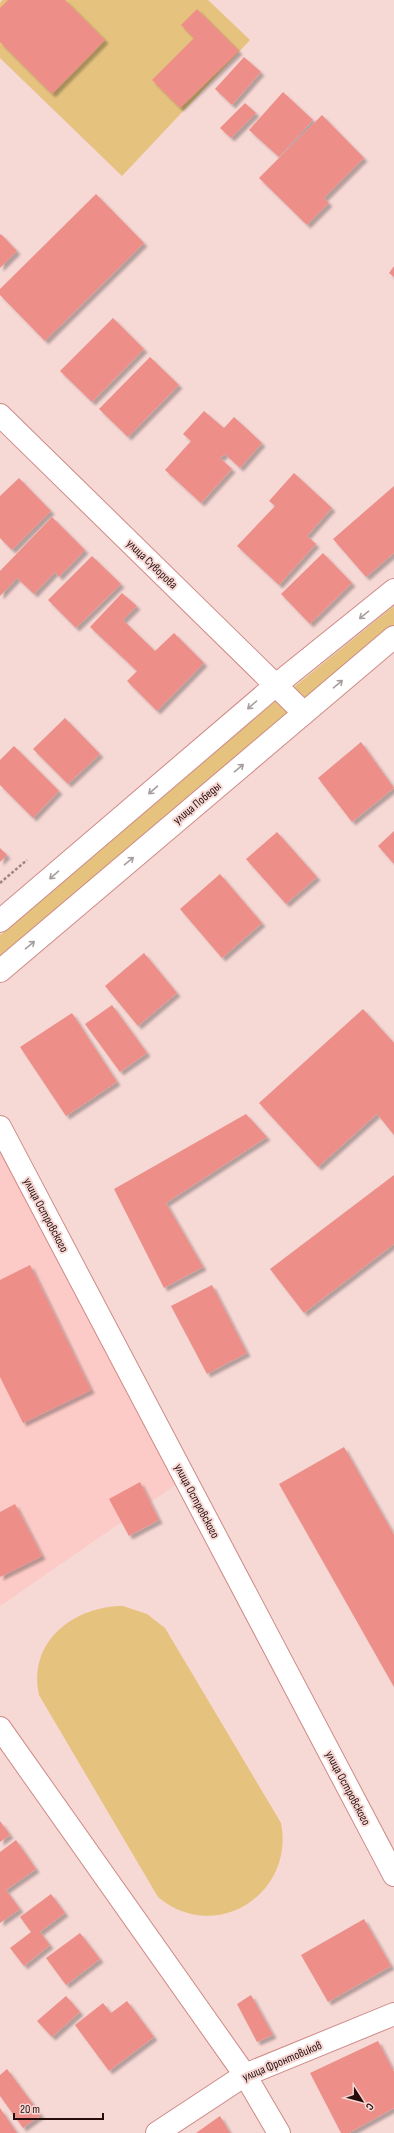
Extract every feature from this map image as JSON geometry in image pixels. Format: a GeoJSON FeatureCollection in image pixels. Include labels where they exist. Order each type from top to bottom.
{"type":"FeatureCollection","features":[{"type":"Feature","properties":{"kind":"street","name":"улица Суворова"},"geometry":{"type":"LineString","coordinates":[[0,414],[304,712]]}},
{"type":"Feature","properties":{"kind":"street"},"geometry":{"type":"LineString","coordinates":[[0,921],[276,685],[394,590]]}},
{"type":"Feature","properties":{"kind":"street","name":"улица Победы"},"geometry":{"type":"LineString","coordinates":[[0,970],[394,637]]}},
{"type":"Feature","properties":{"kind":"street","name":"улица Островского"},"geometry":{"type":"LineString","coordinates":[[0,1127],[394,1875]]}},
{"type":"Feature","properties":{"kind":"street"},"geometry":{"type":"LineString","coordinates":[[0,1728],[245,2075],[279,2133]]}},
{"type":"Feature","properties":{"kind":"street","name":"улица Фронтовиков"},"geometry":{"type":"LineString","coordinates":[[158,2133],[245,2075],[394,2014]]}},
{"type":"Feature","properties":{"kind":"shaded area"},"geometry":{"type":"Polygon","coordinates":[[[2,0],[208,0],[250,40],[122,176],[0,58],[0,3],[2,0]]]}},
{"type":"Feature","properties":{"kind":"shaded area"},"geometry":{"type":"Polygon","coordinates":[[[394,606],[394,626],[303,703],[289,691],[394,606]]]}},
{"type":"Feature","properties":{"kind":"shaded area"},"geometry":{"type":"Polygon","coordinates":[[[279,698],[292,711],[0,959],[0,935],[279,698]]]}},
{"type":"Feature","properties":{"kind":"shaded area"},"geometry":{"type":"Polygon","coordinates":[[[0,1145],[178,1483],[0,1606],[0,1145]]]}},
{"type":"Feature","properties":{"kind":"shaded area"},"geometry":{"type":"Polygon","coordinates":[[[123,1606],[147,1614],[165,1628],[281,1823],[282,1849],[276,1871],[263,1890],[246,1905],[226,1913],[203,1916],[180,1911],[158,1897],[39,1695],[37,1676],[40,1658],[48,1643],[58,1630],[72,1620],[88,1612],[123,1606]]]}},
{"type":"Feature","properties":{"kind":"building"},"geometry":{"type":"Polygon","coordinates":[[[8,0],[65,0],[105,40],[52,94],[0,42],[0,8],[8,0]]]}},
{"type":"Feature","properties":{"kind":"building"},"geometry":{"type":"Polygon","coordinates":[[[197,9],[239,51],[180,108],[152,80],[194,38],[181,25],[197,9]]]}},
{"type":"Feature","properties":{"kind":"building"},"geometry":{"type":"Polygon","coordinates":[[[244,57],[261,72],[232,105],[215,89],[244,57]]]}},
{"type":"Feature","properties":{"kind":"building"},"geometry":{"type":"Polygon","coordinates":[[[283,92],[313,120],[279,157],[249,130],[283,92]]]}},
{"type":"Feature","properties":{"kind":"building"},"geometry":{"type":"Polygon","coordinates":[[[245,103],[256,113],[231,138],[220,128],[245,103]]]}},
{"type":"Feature","properties":{"kind":"building"},"geometry":{"type":"Polygon","coordinates":[[[322,115],[364,158],[324,198],[329,203],[307,225],[259,178],[322,115]]]}},
{"type":"Feature","properties":{"kind":"building"},"geometry":{"type":"Polygon","coordinates":[[[96,194],[144,243],[45,341],[0,295],[0,289],[96,194]]]}},
{"type":"Feature","properties":{"kind":"building"},"geometry":{"type":"Polygon","coordinates":[[[1,234],[17,251],[0,268],[0,235],[1,234]]]}},
{"type":"Feature","properties":{"kind":"building"},"geometry":{"type":"Polygon","coordinates":[[[394,266],[394,277],[389,273],[394,266]]]}},
{"type":"Feature","properties":{"kind":"building"},"geometry":{"type":"Polygon","coordinates":[[[113,318],[144,349],[92,402],[60,371],[113,318]]]}},
{"type":"Feature","properties":{"kind":"building"},"geometry":{"type":"Polygon","coordinates":[[[150,357],[179,385],[128,437],[99,409],[150,357]]]}},
{"type":"Feature","properties":{"kind":"building"},"geometry":{"type":"Polygon","coordinates":[[[204,411],[224,428],[234,417],[262,443],[240,468],[225,454],[220,458],[232,469],[201,503],[165,470],[191,441],[183,434],[204,411]]]}},
{"type":"Feature","properties":{"kind":"building"},"geometry":{"type":"Polygon","coordinates":[[[294,473],[332,508],[307,536],[316,544],[279,585],[237,546],[275,506],[269,501],[294,473]]]}},
{"type":"Feature","properties":{"kind":"building"},"geometry":{"type":"Polygon","coordinates":[[[19,478],[51,511],[12,550],[0,538],[0,496],[19,478]]]}},
{"type":"Feature","properties":{"kind":"building"},"geometry":{"type":"Polygon","coordinates":[[[394,486],[394,553],[366,577],[333,539],[394,486]]]}},
{"type":"Feature","properties":{"kind":"building"},"geometry":{"type":"Polygon","coordinates":[[[52,517],[85,550],[59,577],[55,572],[34,594],[17,578],[0,596],[0,571],[52,517]]]}},
{"type":"Feature","properties":{"kind":"building"},"geometry":{"type":"Polygon","coordinates":[[[323,553],[352,583],[310,624],[281,594],[323,553]]]}},
{"type":"Feature","properties":{"kind":"building"},"geometry":{"type":"Polygon","coordinates":[[[92,556],[121,584],[76,628],[48,600],[92,556]]]}},
{"type":"Feature","properties":{"kind":"building"},"geometry":{"type":"Polygon","coordinates":[[[122,593],[137,606],[123,620],[155,651],[174,633],[204,663],[157,711],[127,681],[137,671],[90,627],[122,593]]]}},
{"type":"Feature","properties":{"kind":"building"},"geometry":{"type":"Polygon","coordinates":[[[65,718],[100,754],[68,784],[33,749],[65,718]]]}},
{"type":"Feature","properties":{"kind":"building"},"geometry":{"type":"Polygon","coordinates":[[[361,742],[394,788],[352,822],[318,778],[361,742]]]}},
{"type":"Feature","properties":{"kind":"building"},"geometry":{"type":"Polygon","coordinates":[[[14,746],[59,791],[33,818],[0,785],[0,760],[14,746]]]}},
{"type":"Feature","properties":{"kind":"building"},"geometry":{"type":"Polygon","coordinates":[[[394,831],[394,864],[378,846],[394,831]]]}},
{"type":"Feature","properties":{"kind":"building"},"geometry":{"type":"Polygon","coordinates":[[[277,832],[317,877],[286,904],[246,859],[277,832]]]}},
{"type":"Feature","properties":{"kind":"building"},"geometry":{"type":"Polygon","coordinates":[[[0,848],[7,855],[0,862],[0,848]]]}},
{"type":"Feature","properties":{"kind":"building"},"geometry":{"type":"Polygon","coordinates":[[[220,874],[262,923],[222,958],[180,909],[220,874]]]}},
{"type":"Feature","properties":{"kind":"building"},"geometry":{"type":"Polygon","coordinates":[[[144,953],[177,993],[138,1026],[105,986],[144,953]]]}},
{"type":"Feature","properties":{"kind":"building"},"geometry":{"type":"Polygon","coordinates":[[[112,1005],[147,1053],[120,1072],[85,1024],[112,1005]]]}},
{"type":"Feature","properties":{"kind":"building"},"geometry":{"type":"Polygon","coordinates":[[[363,1009],[394,1043],[394,1135],[377,1114],[318,1167],[259,1103],[363,1009]]]}},
{"type":"Feature","properties":{"kind":"building"},"geometry":{"type":"Polygon","coordinates":[[[72,1013],[117,1082],[66,1116],[20,1047],[72,1013]]]}},
{"type":"Feature","properties":{"kind":"building"},"geometry":{"type":"Polygon","coordinates":[[[246,1114],[267,1137],[166,1203],[203,1267],[164,1288],[114,1189],[246,1114]]]}},
{"type":"Feature","properties":{"kind":"building"},"geometry":{"type":"Polygon","coordinates":[[[394,1175],[394,1244],[304,1313],[270,1269],[394,1175]]]}},
{"type":"Feature","properties":{"kind":"building"},"geometry":{"type":"Polygon","coordinates":[[[30,1265],[91,1390],[23,1423],[0,1377],[0,1280],[30,1265]]]}},
{"type":"Feature","properties":{"kind":"building"},"geometry":{"type":"Polygon","coordinates":[[[212,1285],[247,1353],[207,1374],[171,1306],[212,1285]]]}},
{"type":"Feature","properties":{"kind":"building"},"geometry":{"type":"Polygon","coordinates":[[[344,1447],[394,1535],[394,1687],[279,1484],[344,1447]]]}},
{"type":"Feature","properties":{"kind":"building"},"geometry":{"type":"Polygon","coordinates":[[[140,1482],[159,1520],[129,1536],[109,1499],[140,1482]]]}},
{"type":"Feature","properties":{"kind":"building"},"geometry":{"type":"Polygon","coordinates":[[[15,1504],[42,1556],[0,1577],[0,1512],[15,1504]]]}},
{"type":"Feature","properties":{"kind":"building"},"geometry":{"type":"Polygon","coordinates":[[[0,1821],[10,1835],[0,1842],[0,1821]]]}},
{"type":"Feature","properties":{"kind":"building"},"geometry":{"type":"Polygon","coordinates":[[[16,1840],[36,1869],[6,1890],[20,1909],[0,1923],[0,1852],[16,1840]]]}},
{"type":"Feature","properties":{"kind":"building"},"geometry":{"type":"Polygon","coordinates":[[[51,1894],[65,1913],[40,1932],[50,1945],[24,1966],[10,1948],[31,1932],[20,1917],[51,1894]]]}},
{"type":"Feature","properties":{"kind":"building"},"geometry":{"type":"Polygon","coordinates":[[[364,1919],[391,1966],[328,2002],[301,1955],[364,1919]]]}},
{"type":"Feature","properties":{"kind":"building"},"geometry":{"type":"Polygon","coordinates":[[[80,1933],[100,1959],[66,1985],[46,1958],[80,1933]]]}},
{"type":"Feature","properties":{"kind":"building"},"geometry":{"type":"Polygon","coordinates":[[[251,1995],[273,2035],[257,2042],[237,2004],[251,1995]]]}},
{"type":"Feature","properties":{"kind":"building"},"geometry":{"type":"Polygon","coordinates":[[[66,1996],[80,2012],[52,2037],[37,2021],[66,1996]]]}},
{"type":"Feature","properties":{"kind":"building"},"geometry":{"type":"Polygon","coordinates":[[[127,2001],[154,2037],[109,2071],[75,2025],[103,2003],[111,2013],[127,2001]]]}},
{"type":"Feature","properties":{"kind":"building"},"geometry":{"type":"Polygon","coordinates":[[[378,2041],[394,2072],[394,2108],[349,2133],[341,2133],[310,2073],[378,2041]]]}},
{"type":"Feature","properties":{"kind":"building"},"geometry":{"type":"Polygon","coordinates":[[[7,2069],[41,2115],[23,2128],[0,2096],[0,2075],[7,2069]]]}},
{"type":"Feature","properties":{"kind":"building"},"geometry":{"type":"Polygon","coordinates":[[[0,2108],[17,2133],[0,2133],[0,2108]]]}},
{"type":"Feature","properties":{"kind":"building"},"geometry":{"type":"Polygon","coordinates":[[[220,2116],[230,2133],[196,2133],[220,2116]]]}}]}
